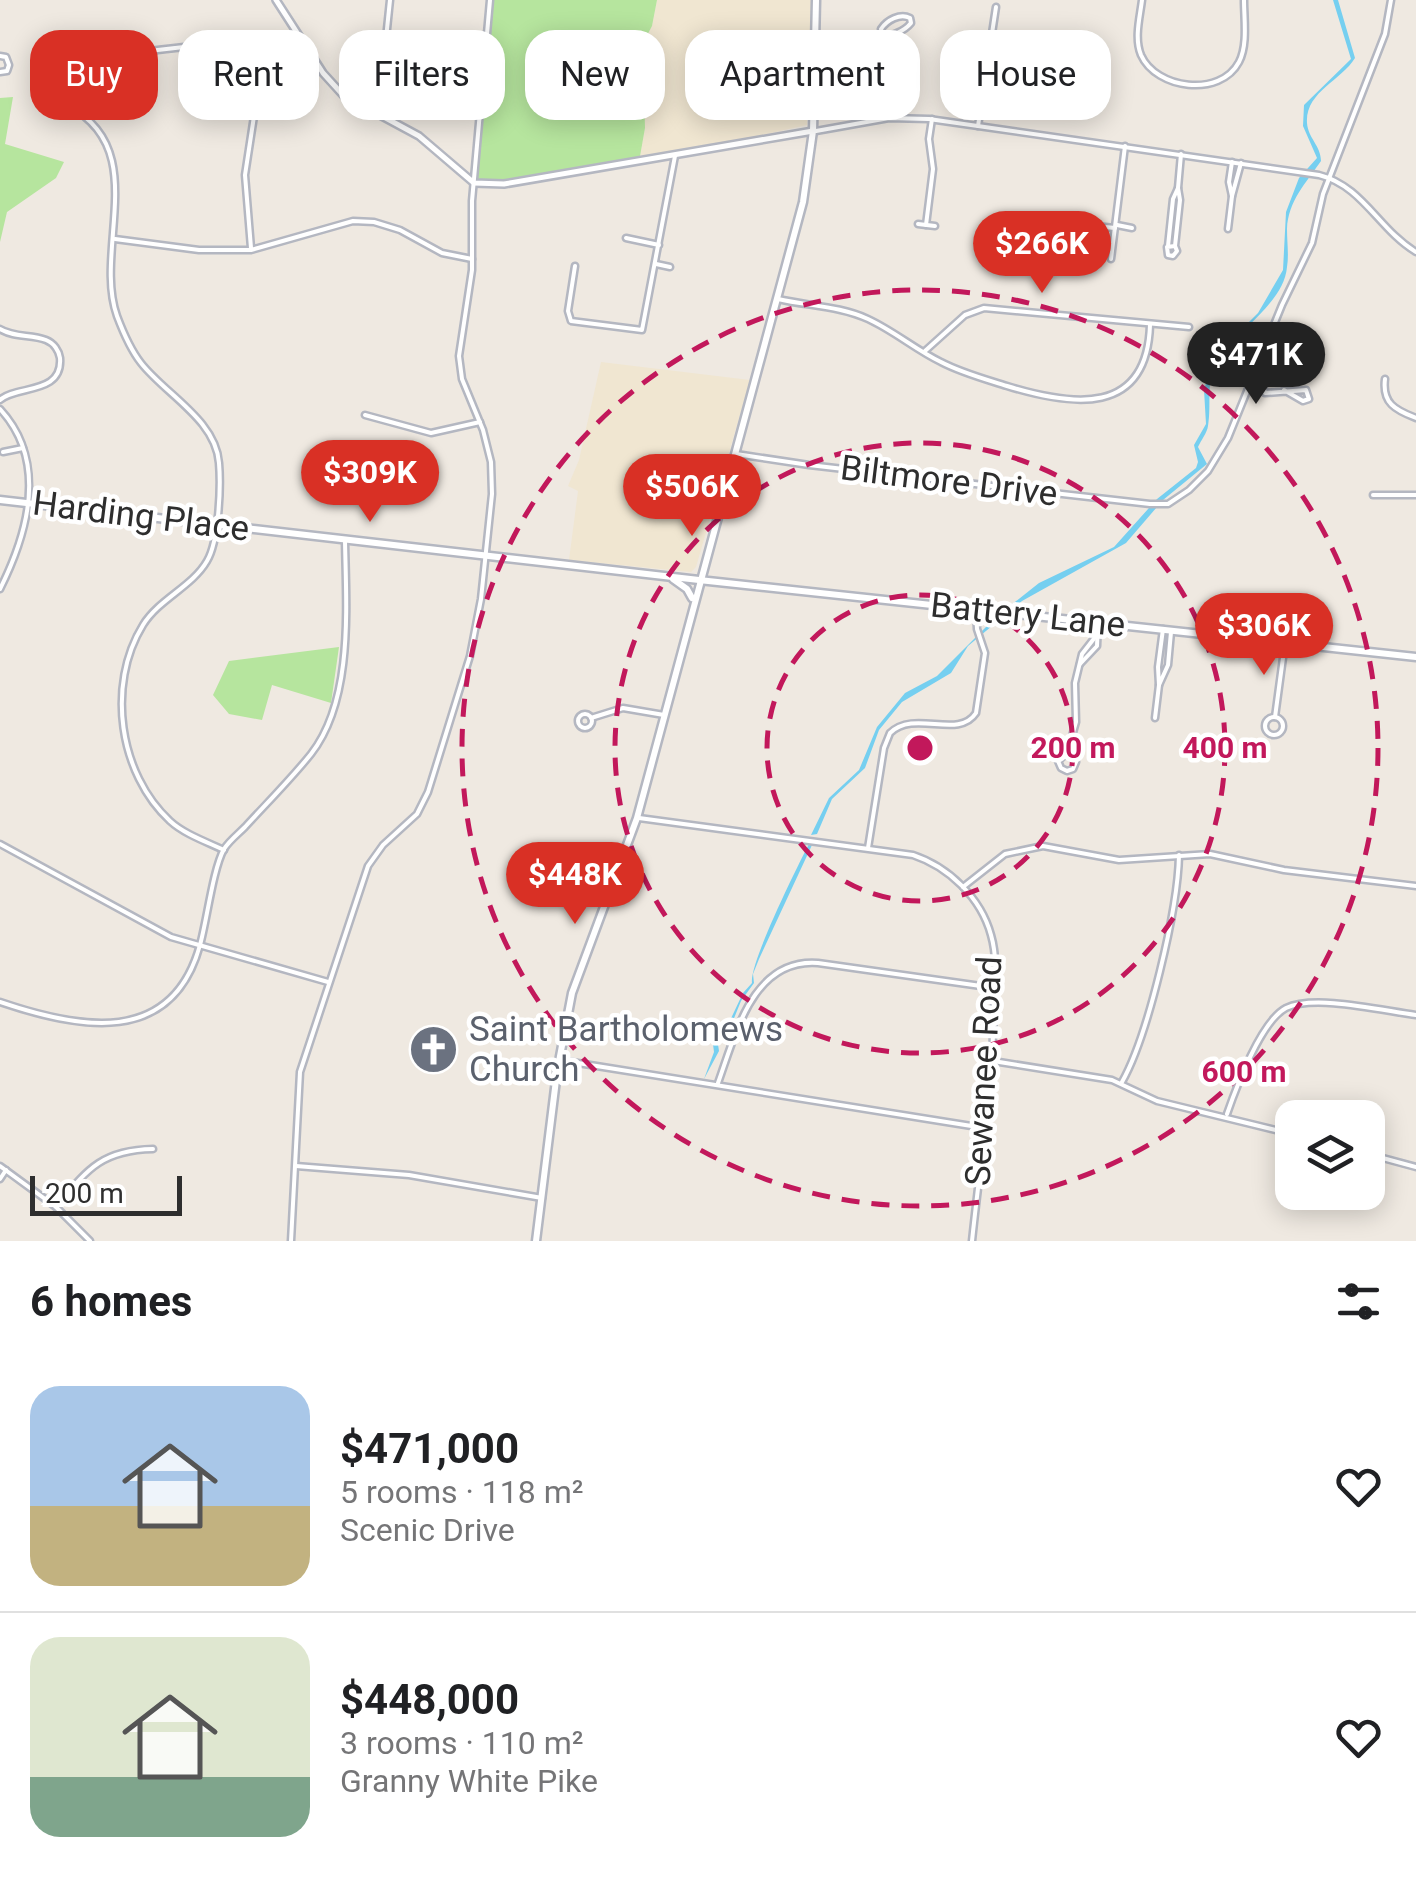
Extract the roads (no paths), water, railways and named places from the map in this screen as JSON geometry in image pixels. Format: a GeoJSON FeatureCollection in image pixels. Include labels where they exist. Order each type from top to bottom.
{"type":"FeatureCollection","features":[{"type":"Feature","properties":{"kind":"main road"},"geometry":{"type":"LineString","coordinates":[[815,30],[816,0]]}},
{"type":"Feature","properties":{"kind":"main road"},"geometry":{"type":"LineString","coordinates":[[536,1241],[559,1060],[579,970],[637,818],[778,299],[806,187],[813,120]]}},
{"type":"Feature","properties":{"kind":"main road","name":"Harding Place"},"geometry":{"type":"LineString","coordinates":[[0,500],[699,580]]}},
{"type":"Feature","properties":{"kind":"main road"},"geometry":{"type":"LineString","coordinates":[[668,576],[687,589],[693,602]]}},
{"type":"Feature","properties":{"kind":"main road","name":"Battery Lane"},"geometry":{"type":"LineString","coordinates":[[699,580],[1416,656]]}},
{"type":"Feature","properties":{"kind":"street"},"geometry":{"type":"LineString","coordinates":[[276,0],[295,30]]}},
{"type":"Feature","properties":{"kind":"street"},"geometry":{"type":"LineString","coordinates":[[387,30],[390,0]]}},
{"type":"Feature","properties":{"kind":"street"},"geometry":{"type":"LineString","coordinates":[[291,1241],[300,1072],[368,866],[383,845],[416,814],[430,786],[472,645],[486,556],[492,481],[480,422],[460,364],[472,258],[474,182],[490,0]]}},
{"type":"Feature","properties":{"kind":"street"},"geometry":{"type":"LineString","coordinates":[[1142,0],[1137,44],[1148,66],[1167,80],[1194,85],[1221,80],[1232,73],[1241,59],[1244,0]]}},
{"type":"Feature","properties":{"kind":"street"},"geometry":{"type":"LineString","coordinates":[[1284,390],[1264,392],[1256,373],[1312,243],[1330,178],[1385,34],[1391,0]]}},
{"type":"Feature","properties":{"kind":"street"},"geometry":{"type":"LineString","coordinates":[[978,126],[996,6]]}},
{"type":"Feature","properties":{"kind":"street"},"geometry":{"type":"LineString","coordinates":[[900,16],[910,18],[907,28],[884,37],[885,24],[900,16]]}},
{"type":"Feature","properties":{"kind":"street"},"geometry":{"type":"LineString","coordinates":[[0,56],[6,57],[10,65],[7,71],[0,72]]}},
{"type":"Feature","properties":{"kind":"street"},"geometry":{"type":"LineString","coordinates":[[319,65],[339,92]]}},
{"type":"Feature","properties":{"kind":"street"},"geometry":{"type":"LineString","coordinates":[[388,120],[419,136],[474,182],[504,184],[889,118],[932,119],[1316,174],[1352,190],[1390,233],[1416,252]]}},
{"type":"Feature","properties":{"kind":"street"},"geometry":{"type":"LineString","coordinates":[[926,225],[932,119]]}},
{"type":"Feature","properties":{"kind":"street"},"geometry":{"type":"LineString","coordinates":[[85,120],[108,150],[117,194],[110,264],[112,301],[123,333],[138,361],[194,415],[220,460],[210,558],[144,624],[132,649],[124,675],[122,710],[128,749],[140,785],[172,824],[224,850]]}},
{"type":"Feature","properties":{"kind":"street"},"geometry":{"type":"LineString","coordinates":[[252,250],[246,175],[254,120]]}},
{"type":"Feature","properties":{"kind":"street"},"geometry":{"type":"LineString","coordinates":[[1111,259],[1124,146]]}},
{"type":"Feature","properties":{"kind":"street"},"geometry":{"type":"LineString","coordinates":[[1171,246],[1181,154]]}},
{"type":"Feature","properties":{"kind":"street"},"geometry":{"type":"LineString","coordinates":[[575,266],[570,319],[581,324],[639,331],[644,325],[675,156]]}},
{"type":"Feature","properties":{"kind":"street"},"geometry":{"type":"LineString","coordinates":[[1232,162],[1232,196]]}},
{"type":"Feature","properties":{"kind":"street"},"geometry":{"type":"LineString","coordinates":[[1228,229],[1241,163]]}},
{"type":"Feature","properties":{"kind":"street"},"geometry":{"type":"LineString","coordinates":[[113,239],[199,250],[252,250],[353,220],[400,230],[442,254],[472,258]]}},
{"type":"Feature","properties":{"kind":"street"},"geometry":{"type":"LineString","coordinates":[[918,224],[935,226]]}},
{"type":"Feature","properties":{"kind":"street"},"geometry":{"type":"LineString","coordinates":[[1094,226],[1132,228]]}},
{"type":"Feature","properties":{"kind":"street"},"geometry":{"type":"LineString","coordinates":[[626,238],[659,245]]}},
{"type":"Feature","properties":{"kind":"street"},"geometry":{"type":"LineString","coordinates":[[656,264],[670,268]]}},
{"type":"Feature","properties":{"kind":"street"},"geometry":{"type":"LineString","coordinates":[[778,299],[862,316],[966,373],[1023,390],[1094,400],[1117,394],[1135,378],[1146,354],[1150,325]]}},
{"type":"Feature","properties":{"kind":"street"},"geometry":{"type":"LineString","coordinates":[[924,352],[965,315],[984,308],[1189,327]]}},
{"type":"Feature","properties":{"kind":"street"},"geometry":{"type":"LineString","coordinates":[[0,329],[17,336],[46,339],[60,356],[52,380],[0,400]]}},
{"type":"Feature","properties":{"kind":"street","name":"Biltmore Drive"},"geometry":{"type":"LineString","coordinates":[[734,453],[808,465],[1163,505],[1190,490],[1214,462],[1256,373]]}},
{"type":"Feature","properties":{"kind":"street"},"geometry":{"type":"LineString","coordinates":[[1385,379],[1388,402],[1416,418]]}},
{"type":"Feature","properties":{"kind":"street"},"geometry":{"type":"LineString","coordinates":[[0,409],[10,420],[29,464],[28,503],[20,550],[0,590]]}},
{"type":"Feature","properties":{"kind":"street"},"geometry":{"type":"LineString","coordinates":[[365,416],[435,433],[480,422]]}},
{"type":"Feature","properties":{"kind":"street"},"geometry":{"type":"LineString","coordinates":[[0,445],[2,455],[24,448]]}},
{"type":"Feature","properties":{"kind":"street"},"geometry":{"type":"LineString","coordinates":[[1374,495],[1416,495]]}},
{"type":"Feature","properties":{"kind":"street"},"geometry":{"type":"LineString","coordinates":[[0,1002],[89,1024],[134,1020],[157,1010],[179,990],[192,972],[224,850],[314,751],[330,716],[345,646],[346,540]]}},
{"type":"Feature","properties":{"kind":"street"},"geometry":{"type":"LineString","coordinates":[[868,848],[884,744],[896,727],[916,721],[962,724],[974,717],[985,660],[976,610]]}},
{"type":"Feature","properties":{"kind":"street"},"geometry":{"type":"LineString","coordinates":[[1080,664],[1096,648],[1098,623]]}},
{"type":"Feature","properties":{"kind":"street"},"geometry":{"type":"LineString","coordinates":[[1159,684],[1168,666],[1167,630]]}},
{"type":"Feature","properties":{"kind":"street"},"geometry":{"type":"LineString","coordinates":[[1155,718],[1158,658],[1167,630]]}},
{"type":"Feature","properties":{"kind":"street"},"geometry":{"type":"LineString","coordinates":[[1068,753],[1077,720],[1075,686],[1080,664],[1084,649],[1096,636]]}},
{"type":"Feature","properties":{"kind":"street"},"geometry":{"type":"LineString","coordinates":[[1275,718],[1286,643]]}},
{"type":"Feature","properties":{"kind":"street"},"geometry":{"type":"LineString","coordinates":[[591,718],[610,710],[630,708],[664,716]]}},
{"type":"Feature","properties":{"kind":"street","name":"Sewanee Road"},"geometry":{"type":"LineString","coordinates":[[637,818],[924,859],[963,887],[990,931],[995,988],[972,1241]]}},
{"type":"Feature","properties":{"kind":"street"},"geometry":{"type":"LineString","coordinates":[[0,844],[170,936],[328,982]]}},
{"type":"Feature","properties":{"kind":"street"},"geometry":{"type":"LineString","coordinates":[[963,887],[998,858],[1031,847],[1051,846],[1120,860],[1216,855],[1284,870],[1416,886]]}},
{"type":"Feature","properties":{"kind":"street"},"geometry":{"type":"LineString","coordinates":[[1121,1083],[1136,1053],[1157,976],[1179,855]]}},
{"type":"Feature","properties":{"kind":"street"},"geometry":{"type":"LineString","coordinates":[[717,1085],[756,994],[771,974],[787,965],[818,963],[995,988]]}},
{"type":"Feature","properties":{"kind":"street"},"geometry":{"type":"LineString","coordinates":[[1226,1116],[1268,1024],[1287,1008],[1317,1003],[1416,1015]]}},
{"type":"Feature","properties":{"kind":"street"},"geometry":{"type":"LineString","coordinates":[[559,1060],[984,1128]]}},
{"type":"Feature","properties":{"kind":"street"},"geometry":{"type":"LineString","coordinates":[[991,1061],[1121,1083],[1153,1100],[1275,1129]]}},
{"type":"Feature","properties":{"kind":"street"},"geometry":{"type":"LineString","coordinates":[[56,1207],[100,1160],[126,1150],[153,1149]]}},
{"type":"Feature","properties":{"kind":"street"},"geometry":{"type":"LineString","coordinates":[[1385,1159],[1416,1167]]}},
{"type":"Feature","properties":{"kind":"street"},"geometry":{"type":"LineString","coordinates":[[0,1166],[56,1207],[90,1241]]}},
{"type":"Feature","properties":{"kind":"street"},"geometry":{"type":"LineString","coordinates":[[296,1166],[410,1175],[542,1198]]}},
{"type":"Feature","properties":{"kind":"street"},"geometry":{"type":"LineString","coordinates":[[0,1179],[6,1170]]}},
{"type":"Feature","properties":{"kind":"water"},"geometry":{"type":"Polygon","coordinates":[[[1333,0],[1338,0],[1355,58],[1318,95],[1308,112],[1308,128],[1321,161],[1291,210],[1284,280],[1278,293],[1214,366],[1208,426],[1198,447],[1207,464],[1163,500],[1126,543],[1022,601],[968,646],[951,673],[902,702],[879,730],[865,768],[832,799],[817,834],[811,835],[829,798],[859,770],[877,727],[905,693],[937,676],[996,617],[1039,583],[1114,547],[1157,499],[1196,468],[1194,445],[1206,424],[1204,390],[1212,363],[1258,313],[1283,270],[1286,212],[1299,178],[1317,158],[1303,126],[1304,105],[1351,59],[1333,0]]]}},
{"type":"Feature","properties":{"kind":"water"},"geometry":{"type":"Polygon","coordinates":[[[809,844],[812,845],[753,974],[754,983],[741,1001],[728,1033],[717,1038],[719,1051],[704,1079],[714,1052],[712,1036],[726,1029],[743,993],[752,983],[753,973],[766,937],[809,844]]]}},
{"type":"Feature","properties":{"kind":"place","name":"Saint Bartholomews Church"},"geometry":{"type":"Point","coordinates":[434,1049]}}]}
